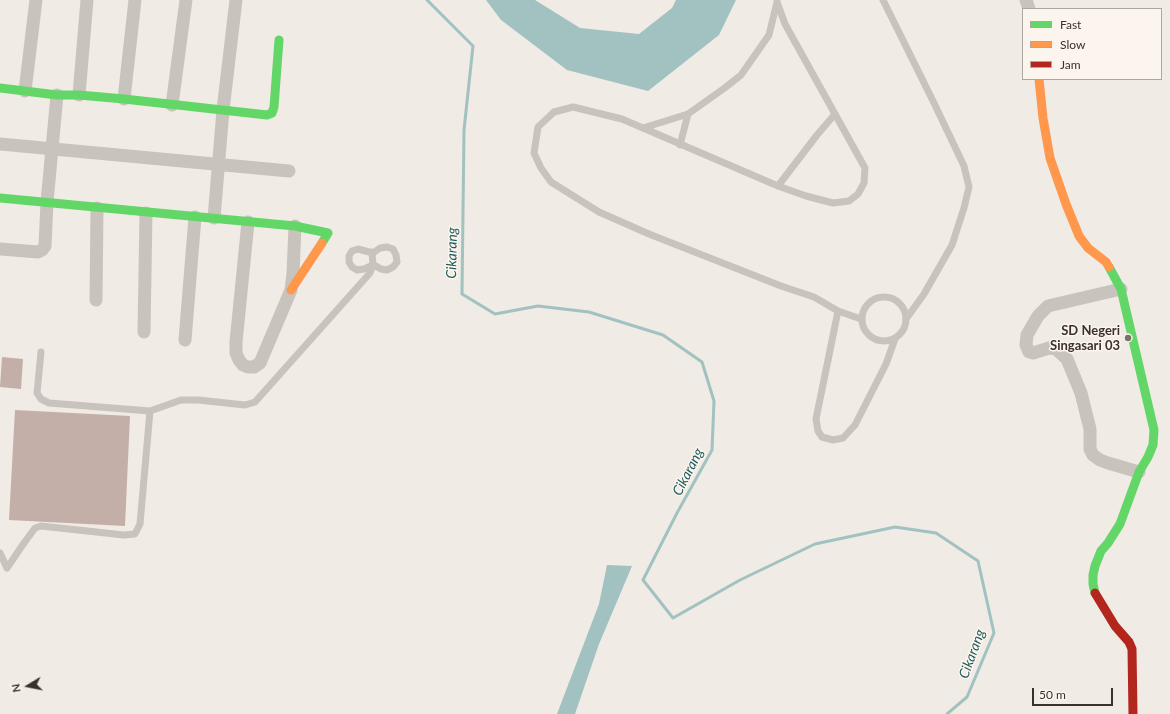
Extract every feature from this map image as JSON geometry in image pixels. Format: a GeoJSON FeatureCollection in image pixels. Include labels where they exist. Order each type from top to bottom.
{"type":"FeatureCollection","features":[{"type":"Feature","properties":{"kind":"street"},"geometry":{"type":"LineString","coordinates":[[26,91],[36,0]]}},
{"type":"Feature","properties":{"kind":"street"},"geometry":{"type":"LineString","coordinates":[[79,95],[87,0]]}},
{"type":"Feature","properties":{"kind":"street"},"geometry":{"type":"LineString","coordinates":[[124,99],[135,0]]}},
{"type":"Feature","properties":{"kind":"street"},"geometry":{"type":"LineString","coordinates":[[172,105],[186,0]]}},
{"type":"Feature","properties":{"kind":"street"},"geometry":{"type":"LineString","coordinates":[[214,218],[223,110],[236,0]]}},
{"type":"Feature","properties":{"kind":"street"},"geometry":{"type":"LineString","coordinates":[[0,88],[57,95],[79,95],[124,99],[267,115],[272,113],[274,107],[279,40]]}},
{"type":"Feature","properties":{"kind":"street"},"geometry":{"type":"LineString","coordinates":[[1039,80],[1043,118],[1050,158],[1066,204],[1080,236],[1088,248],[1106,262],[1121,289],[1154,430],[1153,445],[1139,472],[1120,524],[1101,551],[1093,575],[1095,593],[1115,626],[1129,642],[1132,649],[1133,714]]}},
{"type":"Feature","properties":{"kind":"street"},"geometry":{"type":"LineString","coordinates":[[0,249],[38,252],[45,246],[47,202],[57,95]]}},
{"type":"Feature","properties":{"kind":"street"},"geometry":{"type":"LineString","coordinates":[[0,144],[289,171]]}},
{"type":"Feature","properties":{"kind":"street"},"geometry":{"type":"LineString","coordinates":[[0,198],[295,226],[328,233],[291,290],[260,363],[254,367],[243,365],[236,353],[248,222]]}},
{"type":"Feature","properties":{"kind":"street"},"geometry":{"type":"LineString","coordinates":[[96,300],[97,208]]}},
{"type":"Feature","properties":{"kind":"street"},"geometry":{"type":"LineString","coordinates":[[144,332],[146,213]]}},
{"type":"Feature","properties":{"kind":"street"},"geometry":{"type":"LineString","coordinates":[[185,340],[195,217]]}},
{"type":"Feature","properties":{"kind":"street"},"geometry":{"type":"LineString","coordinates":[[291,290],[295,226]]}},
{"type":"Feature","properties":{"kind":"street"},"geometry":{"type":"LineString","coordinates":[[1121,289],[1048,306],[1038,316],[1027,335],[1026,345],[1029,352],[1033,353],[1050,348],[1056,349],[1067,358],[1081,393],[1090,430],[1090,449],[1094,455],[1100,460],[1139,472]]}},
{"type":"Feature","properties":{"kind":"lane"},"geometry":{"type":"LineString","coordinates":[[838,311],[816,419],[818,431],[822,437],[834,440],[843,438],[855,425],[886,364],[895,339],[903,330],[906,319],[924,294],[952,245],[969,187],[964,166],[883,0]]}},
{"type":"Feature","properties":{"kind":"lane"},"geometry":{"type":"LineString","coordinates":[[778,1],[785,24],[865,168],[864,182],[858,194],[848,201],[833,203],[806,196],[778,186],[680,145],[622,119],[573,107],[554,112],[538,128],[534,153],[541,168],[551,182],[599,212],[657,237],[781,286],[814,296],[838,311],[861,319]]}},
{"type":"Feature","properties":{"kind":"lane"},"geometry":{"type":"LineString","coordinates":[[643,128],[688,114],[741,75],[769,35],[778,1]]}},
{"type":"Feature","properties":{"kind":"lane"},"geometry":{"type":"LineString","coordinates":[[680,145],[688,114]]}},
{"type":"Feature","properties":{"kind":"lane"},"geometry":{"type":"LineString","coordinates":[[778,186],[816,135],[835,114]]}},
{"type":"Feature","properties":{"kind":"lane"},"geometry":{"type":"LineString","coordinates":[[387,247],[393,250],[396,255],[397,262],[393,267],[387,270],[373,265],[357,270],[352,267],[349,262],[349,256],[352,251],[358,248],[375,252],[380,248],[387,247]]}},
{"type":"Feature","properties":{"kind":"lane"},"geometry":{"type":"LineString","coordinates":[[41,352],[37,393],[41,399],[49,403],[150,411],[181,400],[198,400],[245,405],[255,402],[370,273],[373,265],[372,252]]}},
{"type":"Feature","properties":{"kind":"lane"},"geometry":{"type":"LineString","coordinates":[[895,339],[884,342],[873,339],[864,330],[861,319],[864,308],[872,300],[884,296],[895,300],[903,308],[906,319]]}},
{"type":"Feature","properties":{"kind":"lane"},"geometry":{"type":"LineString","coordinates":[[0,553],[7,568],[35,528],[41,526],[124,535],[135,534],[140,524],[150,411]]}},
{"type":"Feature","properties":{"kind":"water"},"geometry":{"type":"Polygon","coordinates":[[[486,0],[535,0],[580,28],[639,34],[672,8],[676,0],[736,0],[719,35],[648,91],[567,70],[501,20],[486,0]]]}},
{"type":"Feature","properties":{"kind":"water"},"geometry":{"type":"Polygon","coordinates":[[[607,565],[632,566],[599,644],[575,714],[557,714],[599,604],[607,565]]]}},
{"type":"Feature","properties":{"kind":"building"},"geometry":{"type":"Polygon","coordinates":[[[2,357],[23,359],[21,389],[0,387],[2,357]]]}},
{"type":"Feature","properties":{"kind":"building"},"geometry":{"type":"Polygon","coordinates":[[[15,410],[130,416],[125,526],[9,520],[15,410]]]}},
{"type":"Feature","properties":{"kind":"waterway","name":"Cikarang"},"geometry":{"type":"LineString","coordinates":[[427,0],[473,46],[464,130],[462,294],[495,314],[538,306],[589,312],[663,335],[702,362],[714,401],[712,450],[677,513],[643,580],[673,618],[740,580],[815,544],[895,527],[936,533],[978,561],[994,633],[967,697],[947,714]]}},
{"type":"Feature","properties":{"kind":"traffic: fast"},"geometry":{"type":"LineString","coordinates":[[0,88],[57,95],[79,95],[124,99],[267,115],[272,113],[274,107],[279,40]]}},
{"type":"Feature","properties":{"kind":"traffic: fast"},"geometry":{"type":"LineString","coordinates":[[0,198],[295,226],[328,233],[322,243]]}},
{"type":"Feature","properties":{"kind":"traffic: fast"},"geometry":{"type":"LineString","coordinates":[[1095,593],[1093,584],[1095,566],[1101,551],[1120,524],[1139,472],[1153,445],[1154,430],[1121,289],[1109,267]]}},
{"type":"Feature","properties":{"kind":"traffic: slow"},"geometry":{"type":"LineString","coordinates":[[1039,80],[1043,118],[1050,158],[1066,204],[1079,236],[1088,248],[1106,262],[1109,267]]}},
{"type":"Feature","properties":{"kind":"traffic: slow"},"geometry":{"type":"LineString","coordinates":[[291,290],[322,243]]}},
{"type":"Feature","properties":{"kind":"traffic: jam"},"geometry":{"type":"LineString","coordinates":[[1095,593],[1115,626],[1129,642],[1132,649],[1133,714]]}},
{"type":"Feature","properties":{"kind":"place","name":"SD Negeri Singasari 03"},"geometry":{"type":"Point","coordinates":[1128,338]}}]}
